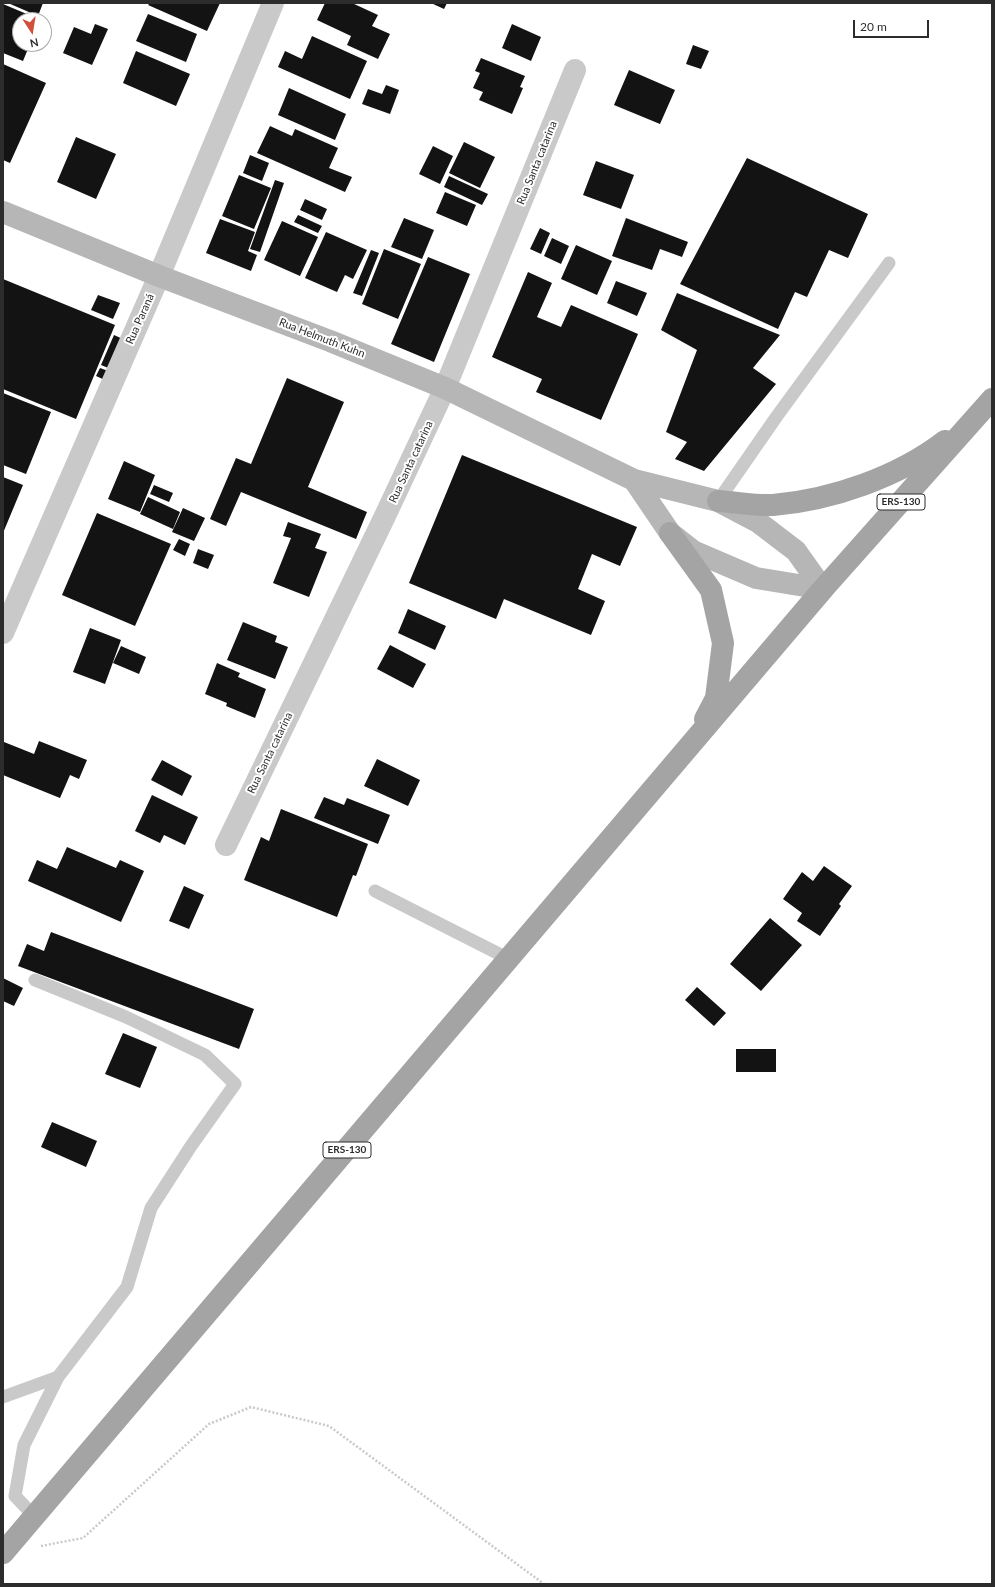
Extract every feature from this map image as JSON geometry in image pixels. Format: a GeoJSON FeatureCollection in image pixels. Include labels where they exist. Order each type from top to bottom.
{"type":"FeatureCollection","features":[{"type":"Feature","properties":{"kind":"main road","name":"Rua Helmuth Kuhn"},"geometry":{"type":"LineString","coordinates":[[3,212],[159,276],[330,341],[445,388],[634,480],[718,501],[758,522],[796,551],[823,589]]}},
{"type":"Feature","properties":{"kind":"main road","name":"ERS-130"},"geometry":{"type":"LineString","coordinates":[[3,1553],[823,589],[992,399]]}},
{"type":"Feature","properties":{"kind":"main road"},"geometry":{"type":"LineString","coordinates":[[718,501],[772,505],[828,496],[882,477],[920,457],[932,450],[978,416]]}},
{"type":"Feature","properties":{"kind":"main road","name":"Rua Helmuth Kuhn"},"geometry":{"type":"LineString","coordinates":[[634,480],[670,533],[693,551],[756,578],[823,589]]}},
{"type":"Feature","properties":{"kind":"main road"},"geometry":{"type":"LineString","coordinates":[[670,533],[711,590],[723,644],[716,698],[690,747]]}},
{"type":"Feature","properties":{"kind":"street","name":"Rua Paraná"},"geometry":{"type":"LineString","coordinates":[[3,633],[159,276],[273,3]]}},
{"type":"Feature","properties":{"kind":"street","name":"Rua Santa catarina"},"geometry":{"type":"LineString","coordinates":[[226,844],[382,523],[445,388],[575,70]]}},
{"type":"Feature","properties":{"kind":"lane"},"geometry":{"type":"LineString","coordinates":[[718,501],[777,416],[889,263]]}},
{"type":"Feature","properties":{"kind":"lane"},"geometry":{"type":"LineString","coordinates":[[375,891],[509,959]]}},
{"type":"Feature","properties":{"kind":"lane"},"geometry":{"type":"LineString","coordinates":[[34,1516],[16,1496],[24,1445],[58,1378],[127,1287],[151,1208],[191,1146],[235,1084],[205,1055],[126,1017],[35,980]]}},
{"type":"Feature","properties":{"kind":"lane"},"geometry":{"type":"LineString","coordinates":[[3,1397],[58,1378]]}},
{"type":"Feature","properties":{"kind":"path"},"geometry":{"type":"LineString","coordinates":[[39,1546],[83,1538],[209,1424],[251,1407],[329,1426],[544,1584]]}},
{"type":"Feature","properties":{"kind":"building"},"geometry":{"type":"Polygon","coordinates":[[[8,3],[43,3],[40,12],[29,12],[8,3]]]}},
{"type":"Feature","properties":{"kind":"building"},"geometry":{"type":"Polygon","coordinates":[[[150,3],[220,3],[207,31],[148,5],[150,3]]]}},
{"type":"Feature","properties":{"kind":"building"},"geometry":{"type":"Polygon","coordinates":[[[325,3],[352,3],[378,15],[372,26],[390,34],[378,59],[347,45],[351,36],[317,20],[325,3]]]}},
{"type":"Feature","properties":{"kind":"building"},"geometry":{"type":"Polygon","coordinates":[[[431,3],[447,3],[444,9],[431,3]]]}},
{"type":"Feature","properties":{"kind":"building"},"geometry":{"type":"Polygon","coordinates":[[[3,4],[22,12],[12,12],[12,52],[27,52],[23,61],[3,53],[3,4]]]}},
{"type":"Feature","properties":{"kind":"building"},"geometry":{"type":"Polygon","coordinates":[[[148,14],[197,34],[186,62],[136,41],[148,14]]]}},
{"type":"Feature","properties":{"kind":"building"},"geometry":{"type":"Polygon","coordinates":[[[95,24],[108,29],[92,65],[63,53],[74,27],[91,34],[95,24]]]}},
{"type":"Feature","properties":{"kind":"building"},"geometry":{"type":"Polygon","coordinates":[[[512,24],[541,37],[531,61],[502,48],[512,24]]]}},
{"type":"Feature","properties":{"kind":"building"},"geometry":{"type":"Polygon","coordinates":[[[312,36],[367,61],[350,99],[278,67],[285,51],[302,59],[312,36]]]}},
{"type":"Feature","properties":{"kind":"building"},"geometry":{"type":"Polygon","coordinates":[[[693,45],[709,51],[701,69],[686,64],[693,45]]]}},
{"type":"Feature","properties":{"kind":"building"},"geometry":{"type":"Polygon","coordinates":[[[136,51],[190,74],[176,106],[123,83],[136,51]]]}},
{"type":"Feature","properties":{"kind":"building"},"geometry":{"type":"Polygon","coordinates":[[[481,58],[525,76],[520,87],[523,88],[512,114],[479,100],[483,92],[473,88],[480,73],[475,71],[481,58]]]}},
{"type":"Feature","properties":{"kind":"building"},"geometry":{"type":"Polygon","coordinates":[[[3,64],[46,83],[10,163],[3,160],[3,64]]]}},
{"type":"Feature","properties":{"kind":"building"},"geometry":{"type":"Polygon","coordinates":[[[629,70],[675,90],[660,124],[614,105],[629,70]]]}},
{"type":"Feature","properties":{"kind":"building"},"geometry":{"type":"Polygon","coordinates":[[[386,85],[399,90],[390,114],[362,104],[368,89],[382,94],[386,85]]]}},
{"type":"Feature","properties":{"kind":"building"},"geometry":{"type":"Polygon","coordinates":[[[289,88],[346,114],[335,140],[278,115],[289,88]]]}},
{"type":"Feature","properties":{"kind":"building"},"geometry":{"type":"Polygon","coordinates":[[[270,126],[292,136],[295,129],[338,148],[329,168],[352,177],[345,192],[257,153],[270,126]]]}},
{"type":"Feature","properties":{"kind":"building"},"geometry":{"type":"Polygon","coordinates":[[[76,137],[116,154],[96,199],[57,182],[76,137]]]}},
{"type":"Feature","properties":{"kind":"building"},"geometry":{"type":"Polygon","coordinates":[[[464,142],[495,157],[480,188],[449,173],[464,142]]]}},
{"type":"Feature","properties":{"kind":"building"},"geometry":{"type":"Polygon","coordinates":[[[433,146],[453,156],[440,184],[419,174],[433,146]]]}},
{"type":"Feature","properties":{"kind":"building"},"geometry":{"type":"Polygon","coordinates":[[[250,155],[269,163],[262,181],[243,173],[250,155]]]}},
{"type":"Feature","properties":{"kind":"building"},"geometry":{"type":"Polygon","coordinates":[[[747,158],[868,214],[848,258],[829,250],[807,297],[795,292],[778,329],[680,284],[747,158]]]}},
{"type":"Feature","properties":{"kind":"building"},"geometry":{"type":"Polygon","coordinates":[[[596,161],[634,175],[621,209],[583,195],[596,161]]]}},
{"type":"Feature","properties":{"kind":"building"},"geometry":{"type":"Polygon","coordinates":[[[239,175],[271,188],[254,229],[222,216],[239,175]]]}},
{"type":"Feature","properties":{"kind":"building"},"geometry":{"type":"Polygon","coordinates":[[[449,176],[488,194],[482,205],[444,187],[449,176]]]}},
{"type":"Feature","properties":{"kind":"building"},"geometry":{"type":"Polygon","coordinates":[[[275,180],[284,183],[260,252],[250,249],[275,180]]]}},
{"type":"Feature","properties":{"kind":"building"},"geometry":{"type":"Polygon","coordinates":[[[445,192],[476,205],[467,226],[436,213],[445,192]]]}},
{"type":"Feature","properties":{"kind":"building"},"geometry":{"type":"Polygon","coordinates":[[[305,199],[327,209],[322,220],[300,210],[305,199]]]}},
{"type":"Feature","properties":{"kind":"building"},"geometry":{"type":"Polygon","coordinates":[[[298,215],[322,226],[318,233],[294,222],[298,215]]]}},
{"type":"Feature","properties":{"kind":"building"},"geometry":{"type":"Polygon","coordinates":[[[404,218],[434,230],[422,259],[391,247],[404,218]]]}},
{"type":"Feature","properties":{"kind":"building"},"geometry":{"type":"Polygon","coordinates":[[[626,218],[688,242],[682,257],[660,249],[652,270],[612,256],[626,218]]]}},
{"type":"Feature","properties":{"kind":"building"},"geometry":{"type":"Polygon","coordinates":[[[220,219],[255,232],[248,251],[257,255],[251,271],[206,253],[220,219]]]}},
{"type":"Feature","properties":{"kind":"building"},"geometry":{"type":"Polygon","coordinates":[[[282,221],[318,237],[300,276],[264,260],[282,221]]]}},
{"type":"Feature","properties":{"kind":"building"},"geometry":{"type":"Polygon","coordinates":[[[540,228],[550,233],[541,254],[530,249],[540,228]]]}},
{"type":"Feature","properties":{"kind":"building"},"geometry":{"type":"Polygon","coordinates":[[[326,232],[367,250],[353,279],[345,275],[337,292],[305,278],[326,232]]]}},
{"type":"Feature","properties":{"kind":"building"},"geometry":{"type":"Polygon","coordinates":[[[552,238],[569,246],[561,264],[544,256],[552,238]]]}},
{"type":"Feature","properties":{"kind":"building"},"geometry":{"type":"Polygon","coordinates":[[[576,245],[612,261],[597,295],[561,279],[576,245]]]}},
{"type":"Feature","properties":{"kind":"building"},"geometry":{"type":"Polygon","coordinates":[[[384,249],[421,264],[398,319],[362,304],[384,249]]]}},
{"type":"Feature","properties":{"kind":"building"},"geometry":{"type":"Polygon","coordinates":[[[371,250],[379,253],[362,296],[353,293],[371,250]]]}},
{"type":"Feature","properties":{"kind":"building"},"geometry":{"type":"Polygon","coordinates":[[[428,257],[470,274],[434,362],[391,344],[428,257]]]}},
{"type":"Feature","properties":{"kind":"building"},"geometry":{"type":"Polygon","coordinates":[[[528,272],[552,283],[537,317],[561,327],[571,305],[638,334],[601,420],[536,392],[542,379],[492,357],[528,272]]]}},
{"type":"Feature","properties":{"kind":"building"},"geometry":{"type":"Polygon","coordinates":[[[3,279],[115,325],[76,419],[3,389],[3,279]]]}},
{"type":"Feature","properties":{"kind":"building"},"geometry":{"type":"Polygon","coordinates":[[[616,281],[647,293],[637,316],[607,303],[616,281]]]}},
{"type":"Feature","properties":{"kind":"building"},"geometry":{"type":"Polygon","coordinates":[[[677,293],[780,335],[753,368],[776,384],[704,471],[675,459],[687,442],[666,432],[697,350],[661,330],[677,293]]]}},
{"type":"Feature","properties":{"kind":"building"},"geometry":{"type":"Polygon","coordinates":[[[98,295],[120,303],[113,319],[91,310],[98,295]]]}},
{"type":"Feature","properties":{"kind":"building"},"geometry":{"type":"Polygon","coordinates":[[[114,335],[125,340],[113,370],[101,365],[114,335]]]}},
{"type":"Feature","properties":{"kind":"building"},"geometry":{"type":"Polygon","coordinates":[[[100,368],[111,372],[107,381],[96,376],[100,368]]]}},
{"type":"Feature","properties":{"kind":"building"},"geometry":{"type":"Polygon","coordinates":[[[287,378],[344,402],[308,487],[367,512],[356,539],[241,492],[226,526],[210,519],[236,458],[251,464],[287,378]]]}},
{"type":"Feature","properties":{"kind":"building"},"geometry":{"type":"Polygon","coordinates":[[[3,393],[51,412],[26,474],[3,465],[3,393]]]}},
{"type":"Feature","properties":{"kind":"building"},"geometry":{"type":"Polygon","coordinates":[[[462,455],[637,527],[620,566],[592,554],[578,589],[605,601],[591,635],[504,599],[496,619],[409,583],[462,455]]]}},
{"type":"Feature","properties":{"kind":"building"},"geometry":{"type":"Polygon","coordinates":[[[124,461],[155,475],[140,512],[108,499],[124,461]]]}},
{"type":"Feature","properties":{"kind":"building"},"geometry":{"type":"Polygon","coordinates":[[[3,477],[23,485],[3,533],[3,477]]]}},
{"type":"Feature","properties":{"kind":"building"},"geometry":{"type":"Polygon","coordinates":[[[154,485],[173,493],[169,502],[150,494],[154,485]]]}},
{"type":"Feature","properties":{"kind":"building"},"geometry":{"type":"Polygon","coordinates":[[[148,497],[180,512],[173,529],[140,514],[148,497]]]}},
{"type":"Feature","properties":{"kind":"building"},"geometry":{"type":"Polygon","coordinates":[[[183,508],[205,518],[194,541],[172,532],[183,508]]]}},
{"type":"Feature","properties":{"kind":"building"},"geometry":{"type":"Polygon","coordinates":[[[97,513],[171,544],[135,626],[62,595],[97,513]]]}},
{"type":"Feature","properties":{"kind":"building"},"geometry":{"type":"Polygon","coordinates":[[[288,522],[321,534],[315,548],[327,552],[309,597],[273,583],[291,538],[283,536],[288,522]]]}},
{"type":"Feature","properties":{"kind":"building"},"geometry":{"type":"Polygon","coordinates":[[[179,539],[190,544],[185,556],[173,550],[179,539]]]}},
{"type":"Feature","properties":{"kind":"building"},"geometry":{"type":"Polygon","coordinates":[[[198,549],[214,555],[208,569],[193,563],[198,549]]]}},
{"type":"Feature","properties":{"kind":"building"},"geometry":{"type":"Polygon","coordinates":[[[408,609],[446,626],[435,650],[398,633],[408,609]]]}},
{"type":"Feature","properties":{"kind":"building"},"geometry":{"type":"Polygon","coordinates":[[[243,622],[277,636],[275,642],[288,647],[275,679],[227,660],[243,622]]]}},
{"type":"Feature","properties":{"kind":"building"},"geometry":{"type":"Polygon","coordinates":[[[90,628],[121,640],[105,684],[73,672],[90,628]]]}},
{"type":"Feature","properties":{"kind":"building"},"geometry":{"type":"Polygon","coordinates":[[[390,645],[426,664],[413,688],[377,669],[390,645]]]}},
{"type":"Feature","properties":{"kind":"building"},"geometry":{"type":"Polygon","coordinates":[[[121,646],[146,657],[139,674],[113,663],[121,646]]]}},
{"type":"Feature","properties":{"kind":"building"},"geometry":{"type":"Polygon","coordinates":[[[217,663],[240,673],[238,677],[266,689],[255,718],[226,706],[227,703],[205,694],[217,663]]]}},
{"type":"Feature","properties":{"kind":"building"},"geometry":{"type":"Polygon","coordinates":[[[39,741],[87,760],[79,779],[70,775],[60,798],[3,775],[4,742],[34,754],[39,741]]]}},
{"type":"Feature","properties":{"kind":"building"},"geometry":{"type":"Polygon","coordinates":[[[377,759],[420,780],[408,806],[364,786],[377,759]]]}},
{"type":"Feature","properties":{"kind":"building"},"geometry":{"type":"Polygon","coordinates":[[[162,760],[192,776],[182,796],[151,780],[162,760]]]}},
{"type":"Feature","properties":{"kind":"building"},"geometry":{"type":"Polygon","coordinates":[[[152,795],[198,817],[185,845],[164,835],[160,843],[135,831],[152,795]]]}},
{"type":"Feature","properties":{"kind":"building"},"geometry":{"type":"Polygon","coordinates":[[[324,797],[344,805],[347,798],[390,815],[378,844],[314,818],[324,797]]]}},
{"type":"Feature","properties":{"kind":"building"},"geometry":{"type":"Polygon","coordinates":[[[281,809],[368,844],[356,876],[353,875],[337,917],[244,880],[261,837],[269,841],[281,809]]]}},
{"type":"Feature","properties":{"kind":"building"},"geometry":{"type":"Polygon","coordinates":[[[67,847],[116,868],[120,860],[144,871],[121,922],[28,881],[37,860],[57,869],[67,847]]]}},
{"type":"Feature","properties":{"kind":"building"},"geometry":{"type":"Polygon","coordinates":[[[824,866],[852,886],[839,904],[841,906],[820,936],[797,921],[802,913],[783,899],[802,872],[813,881],[824,866]]]}},
{"type":"Feature","properties":{"kind":"building"},"geometry":{"type":"Polygon","coordinates":[[[184,886],[204,895],[189,929],[169,921],[184,886]]]}},
{"type":"Feature","properties":{"kind":"building"},"geometry":{"type":"Polygon","coordinates":[[[770,918],[802,945],[761,991],[730,964],[770,918]]]}},
{"type":"Feature","properties":{"kind":"building"},"geometry":{"type":"Polygon","coordinates":[[[51,932],[254,1009],[239,1049],[18,966],[27,944],[44,951],[51,932]]]}},
{"type":"Feature","properties":{"kind":"building"},"geometry":{"type":"Polygon","coordinates":[[[3,978],[23,988],[14,1006],[3,1001],[3,978]]]}},
{"type":"Feature","properties":{"kind":"building"},"geometry":{"type":"Polygon","coordinates":[[[697,987],[726,1013],[714,1026],[685,1000],[697,987]]]}},
{"type":"Feature","properties":{"kind":"building"},"geometry":{"type":"Polygon","coordinates":[[[123,1033],[157,1047],[140,1088],[105,1074],[123,1033]]]}},
{"type":"Feature","properties":{"kind":"building"},"geometry":{"type":"Polygon","coordinates":[[[736,1049],[776,1049],[776,1072],[736,1072],[736,1049]]]}},
{"type":"Feature","properties":{"kind":"building"},"geometry":{"type":"Polygon","coordinates":[[[52,1122],[97,1141],[86,1167],[41,1147],[52,1122]]]}}]}
